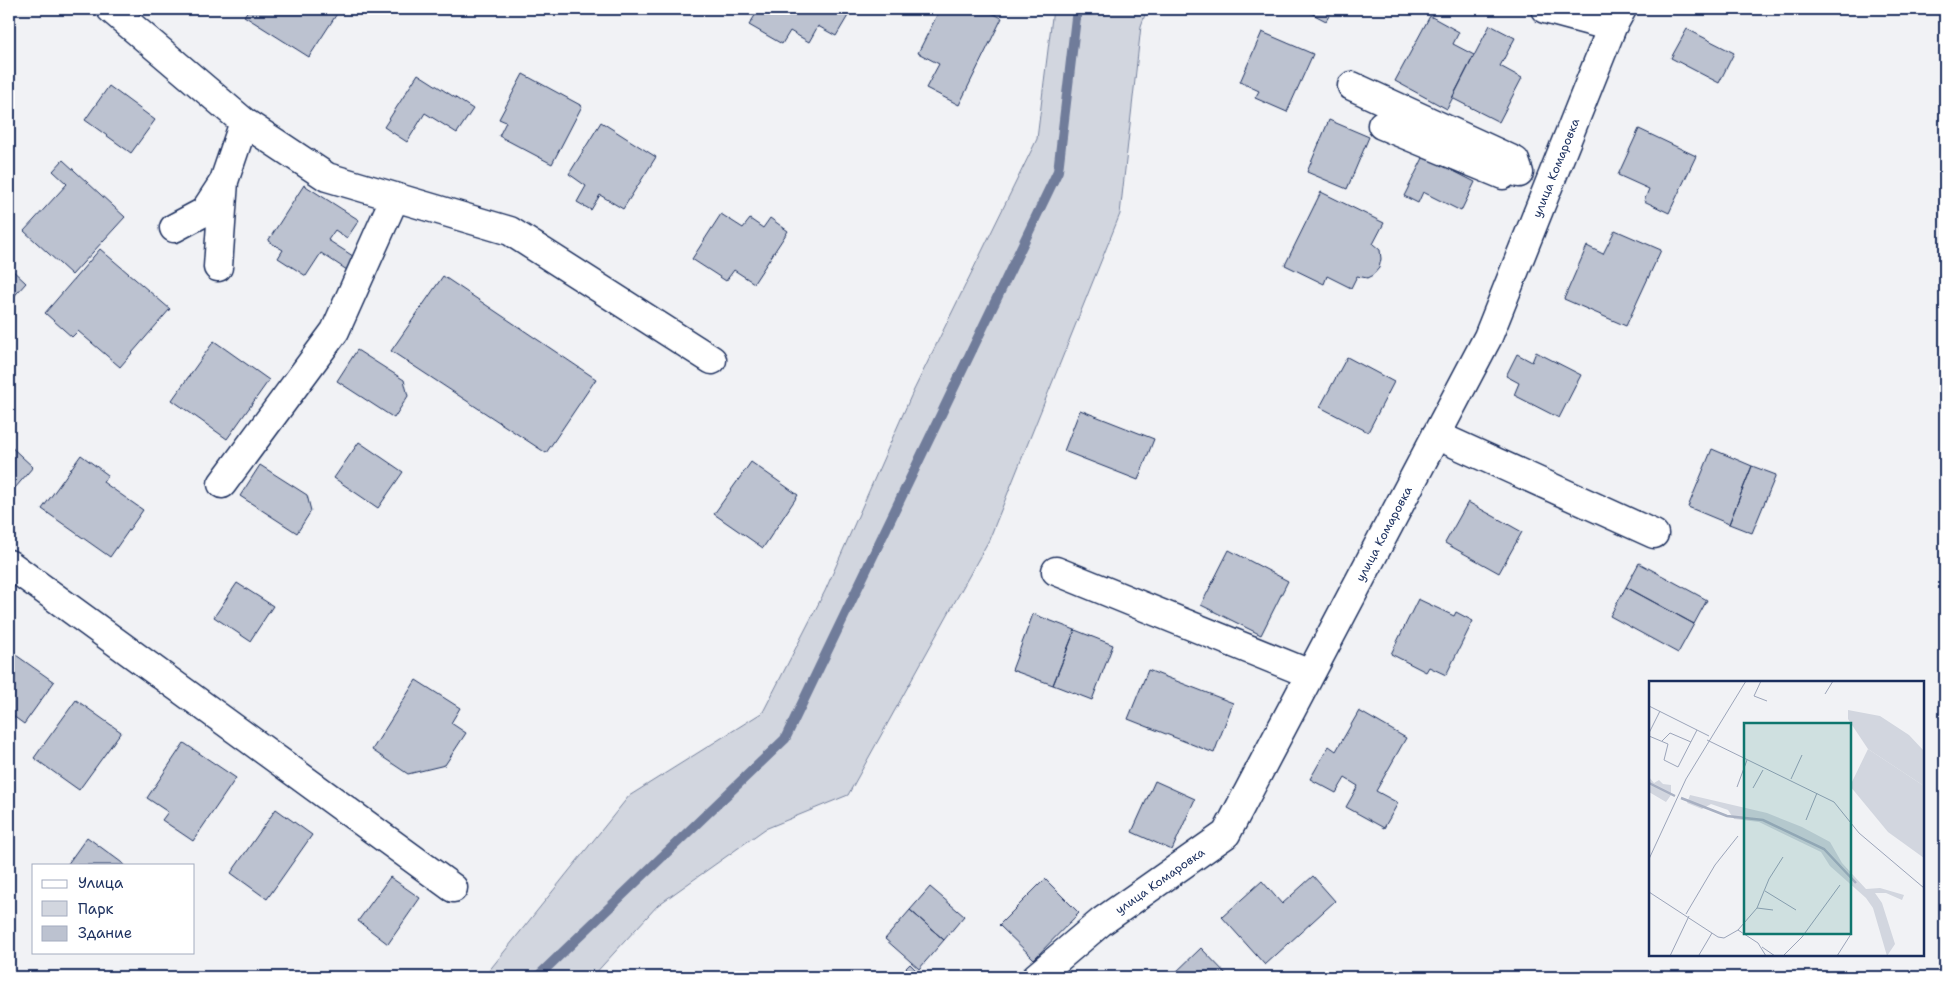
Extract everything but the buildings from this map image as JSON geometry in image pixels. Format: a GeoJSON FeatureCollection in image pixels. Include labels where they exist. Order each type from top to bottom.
{"type":"FeatureCollection","features":[{"type":"Feature","properties":{"kind":"street"},"geometry":{"type":"LineString","coordinates":[[111,9],[244,122],[327,177],[510,231],[712,360]]}},
{"type":"Feature","properties":{"kind":"street"},"geometry":{"type":"LineString","coordinates":[[1545,9],[1617,18]]}},
{"type":"Feature","properties":{"kind":"street","name":"улица Комаровка"},"geometry":{"type":"LineString","coordinates":[[1036,977],[1101,922],[1226,834],[1488,337],[1617,18]]}},
{"type":"Feature","properties":{"kind":"street"},"geometry":{"type":"LineString","coordinates":[[1352,86],[1515,161],[1519,173]]}},
{"type":"Feature","properties":{"kind":"street"},"geometry":{"type":"LineString","coordinates":[[218,267],[224,182],[244,122]]}},
{"type":"Feature","properties":{"kind":"street"},"geometry":{"type":"LineString","coordinates":[[1382,125],[1508,177],[1519,173],[1549,185]]}},
{"type":"Feature","properties":{"kind":"street"},"geometry":{"type":"LineString","coordinates":[[174,228],[204,212],[224,182]]}},
{"type":"Feature","properties":{"kind":"street"},"geometry":{"type":"LineString","coordinates":[[222,484],[335,331],[395,197]]}},
{"type":"Feature","properties":{"kind":"street"},"geometry":{"type":"LineString","coordinates":[[1436,435],[1654,534]]}},
{"type":"Feature","properties":{"kind":"street"},"geometry":{"type":"LineString","coordinates":[[9,564],[453,888]]}},
{"type":"Feature","properties":{"kind":"street"},"geometry":{"type":"LineString","coordinates":[[1056,571],[1310,674]]}},
{"type":"Feature","properties":{"kind":"green space"},"geometry":{"type":"Polygon","coordinates":[[[1053,9],[1147,9],[1141,26],[1120,214],[989,540],[848,795],[765,829],[658,905],[592,977],[484,977],[629,796],[763,712],[825,591],[911,396],[1037,139],[1053,9]]]}},
{"type":"Feature","properties":{"kind":"waterway"},"geometry":{"type":"LineString","coordinates":[[537,977],[785,739],[1058,171],[1077,9]]}}]}
